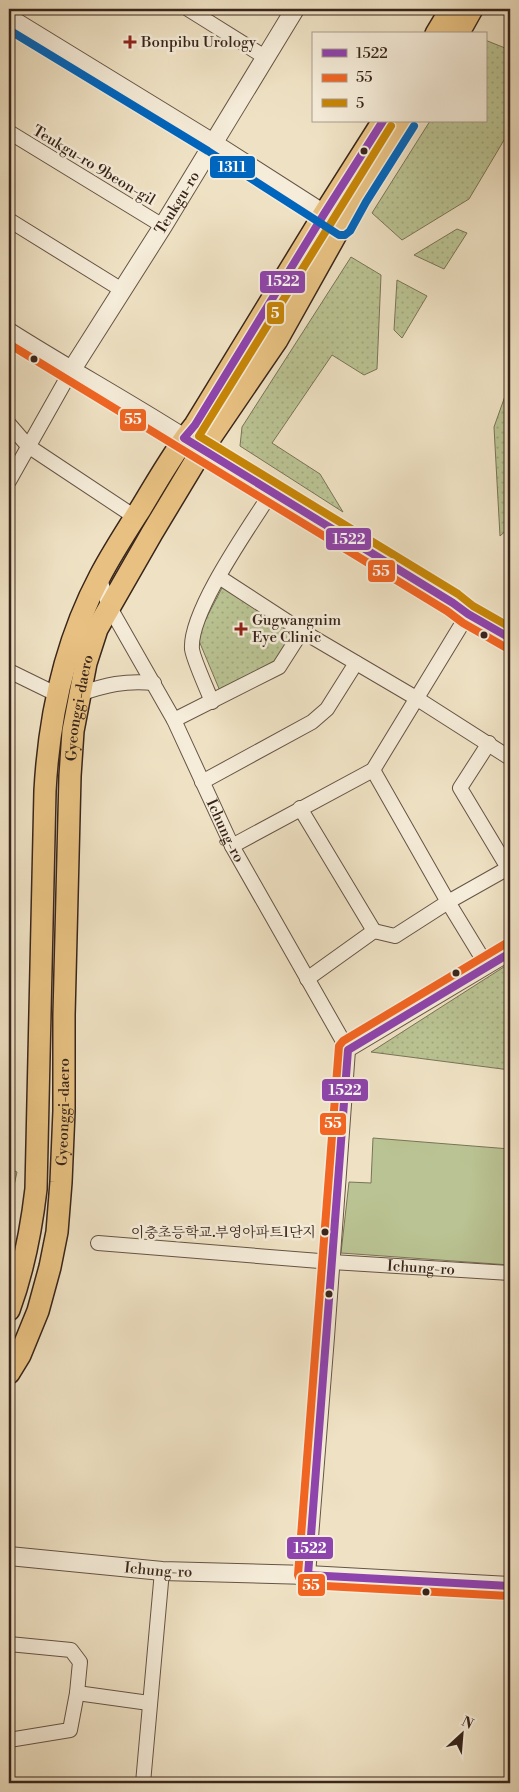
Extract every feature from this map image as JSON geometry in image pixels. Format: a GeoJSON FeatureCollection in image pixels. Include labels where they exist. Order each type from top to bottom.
{"type":"FeatureCollection","features":[{"type":"Feature","properties":{"kind":"main road"},"geometry":{"type":"LineString","coordinates":[[437,32],[451,9]]}},
{"type":"Feature","properties":{"kind":"main road"},"geometry":{"type":"LineString","coordinates":[[459,32],[472,9]]}},
{"type":"Feature","properties":{"kind":"main road","name":"Gyeonggi-daero"},"geometry":{"type":"LineString","coordinates":[[9,1310],[20,1278],[30,1236],[36,1189],[46,761],[56,694],[77,628],[99,577],[382,122]]}},
{"type":"Feature","properties":{"kind":"main road","name":"Gyeonggi-daero"},"geometry":{"type":"LineString","coordinates":[[9,1373],[20,1355],[38,1311],[50,1268],[57,1232],[63,1129],[72,731],[86,663],[97,629],[109,606],[202,450],[276,340],[357,198],[405,122]]}},
{"type":"Feature","properties":{"kind":"street"},"geometry":{"type":"LineString","coordinates":[[188,9],[265,57]]}},
{"type":"Feature","properties":{"kind":"street","name":"Teukgu-ro"},"geometry":{"type":"LineString","coordinates":[[71,371],[163,226],[295,9]]}},
{"type":"Feature","properties":{"kind":"street"},"geometry":{"type":"LineString","coordinates":[[9,18],[213,143],[342,225]]}},
{"type":"Feature","properties":{"kind":"street","name":"Teukgu-ro 9beon-gil"},"geometry":{"type":"LineString","coordinates":[[9,132],[163,226]]}},
{"type":"Feature","properties":{"kind":"street"},"geometry":{"type":"LineString","coordinates":[[9,220],[122,290]]}},
{"type":"Feature","properties":{"kind":"street"},"geometry":{"type":"LineString","coordinates":[[9,332],[510,638]]}},
{"type":"Feature","properties":{"kind":"street"},"geometry":{"type":"LineString","coordinates":[[9,481],[71,371]]}},
{"type":"Feature","properties":{"kind":"street"},"geometry":{"type":"LineString","coordinates":[[9,424],[28,446],[136,517]]}},
{"type":"Feature","properties":{"kind":"street"},"geometry":{"type":"LineString","coordinates":[[212,702],[192,649],[195,625],[219,577],[271,493]]}},
{"type":"Feature","properties":{"kind":"street","name":"Ichung-ro"},"geometry":{"type":"LineString","coordinates":[[99,577],[109,606],[174,720],[232,846],[348,1050]]}},
{"type":"Feature","properties":{"kind":"street"},"geometry":{"type":"LineString","coordinates":[[219,577],[302,631],[416,698],[510,758]]}},
{"type":"Feature","properties":{"kind":"street"},"geometry":{"type":"LineString","coordinates":[[232,846],[372,770],[468,614]]}},
{"type":"Feature","properties":{"kind":"street"},"geometry":{"type":"LineString","coordinates":[[174,720],[279,667],[302,631]]}},
{"type":"Feature","properties":{"kind":"street"},"geometry":{"type":"LineString","coordinates":[[202,782],[312,722],[327,709],[356,663]]}},
{"type":"Feature","properties":{"kind":"street"},"geometry":{"type":"LineString","coordinates":[[9,671],[56,694]]}},
{"type":"Feature","properties":{"kind":"street"},"geometry":{"type":"LineString","coordinates":[[79,694],[109,685],[135,681],[154,683]]}},
{"type":"Feature","properties":{"kind":"street"},"geometry":{"type":"LineString","coordinates":[[300,808],[374,931],[394,936],[509,867],[460,788],[488,743]]}},
{"type":"Feature","properties":{"kind":"street"},"geometry":{"type":"LineString","coordinates":[[372,770],[487,966]]}},
{"type":"Feature","properties":{"kind":"street"},"geometry":{"type":"LineString","coordinates":[[307,979],[374,931]]}},
{"type":"Feature","properties":{"kind":"street"},"geometry":{"type":"LineString","coordinates":[[308,1575],[348,1050],[510,953]]}},
{"type":"Feature","properties":{"kind":"street","name":"Ichung-ro"},"geometry":{"type":"LineString","coordinates":[[98,1243],[332,1262],[510,1273]]}},
{"type":"Feature","properties":{"kind":"street","name":"Ichung-ro"},"geometry":{"type":"LineString","coordinates":[[9,1556],[162,1571],[308,1575],[510,1586]]}},
{"type":"Feature","properties":{"kind":"street"},"geometry":{"type":"LineString","coordinates":[[143,1783],[162,1571]]}},
{"type":"Feature","properties":{"kind":"street"},"geometry":{"type":"LineString","coordinates":[[9,1644],[71,1650],[80,1662],[77,1693],[70,1730],[9,1740]]}},
{"type":"Feature","properties":{"kind":"street"},"geometry":{"type":"LineString","coordinates":[[77,1693],[149,1703]]}},
{"type":"Feature","properties":{"kind":"green space"},"geometry":{"type":"Polygon","coordinates":[[[486,40],[510,50],[510,130],[469,199],[402,240],[372,213],[429,122],[486,122],[486,40]]]}},
{"type":"Feature","properties":{"kind":"green space"},"geometry":{"type":"Polygon","coordinates":[[[457,229],[467,233],[444,269],[414,255],[457,229]]]}},
{"type":"Feature","properties":{"kind":"green space"},"geometry":{"type":"Polygon","coordinates":[[[351,257],[381,275],[377,369],[364,375],[332,355],[272,443],[320,474],[343,512],[240,446],[242,427],[351,257]]]}},
{"type":"Feature","properties":{"kind":"green space"},"geometry":{"type":"Polygon","coordinates":[[[397,280],[427,296],[402,338],[394,330],[397,280]]]}},
{"type":"Feature","properties":{"kind":"green space"},"geometry":{"type":"Polygon","coordinates":[[[510,382],[510,527],[500,536],[494,427],[510,382]]]}},
{"type":"Feature","properties":{"kind":"green space"},"geometry":{"type":"Polygon","coordinates":[[[224,584],[296,629],[277,662],[220,691],[197,636],[224,584]]]}},
{"type":"Feature","properties":{"kind":"green space"},"geometry":{"type":"Polygon","coordinates":[[[510,963],[510,1070],[371,1052],[510,963]]]}},
{"type":"Feature","properties":{"kind":"green space"},"geometry":{"type":"Polygon","coordinates":[[[373,1138],[510,1149],[510,1265],[341,1253],[349,1182],[371,1183],[373,1138]]]}},
{"type":"Feature","properties":{"kind":"green space"},"geometry":{"type":"Polygon","coordinates":[[[9,1168],[17,1172],[9,1208],[9,1168]]]}},
{"type":"Feature","properties":{"kind":"transit line","name":"1311"},"geometry":{"type":"LineString","coordinates":[[9,30],[208,151],[339,235],[345,235],[350,231],[414,126]]}},
{"type":"Feature","properties":{"kind":"transit line","name":"1522"},"geometry":{"type":"LineString","coordinates":[[382,122],[195,425],[184,438],[468,614],[510,638]]}},
{"type":"Feature","properties":{"kind":"transit line","name":"5"},"geometry":{"type":"LineString","coordinates":[[391,126],[199,436],[510,627]]}},
{"type":"Feature","properties":{"kind":"transit line","name":"55"},"geometry":{"type":"LineString","coordinates":[[9,344],[505,647]]}},
{"type":"Feature","properties":{"kind":"transit line","name":"55"},"geometry":{"type":"LineString","coordinates":[[505,944],[343,1041],[339,1046],[298,1575],[301,1582],[307,1585],[509,1596]]}},
{"type":"Feature","properties":{"kind":"transit line","name":"1522"},"geometry":{"type":"LineString","coordinates":[[510,953],[348,1050],[308,1575],[510,1586]]}},
{"type":"Feature","properties":{"kind":"place","name":"Bonpibu Urology"},"geometry":{"type":"Point","coordinates":[130,42]}},
{"type":"Feature","properties":{"kind":"place","name":"Gugwangnim Eye Clinic"},"geometry":{"type":"Point","coordinates":[241,629]}},
{"type":"Feature","properties":{"kind":"place","name":"이충초등학교.부영아파트1단지"},"geometry":{"type":"Point","coordinates":[325,1232]}}]}
